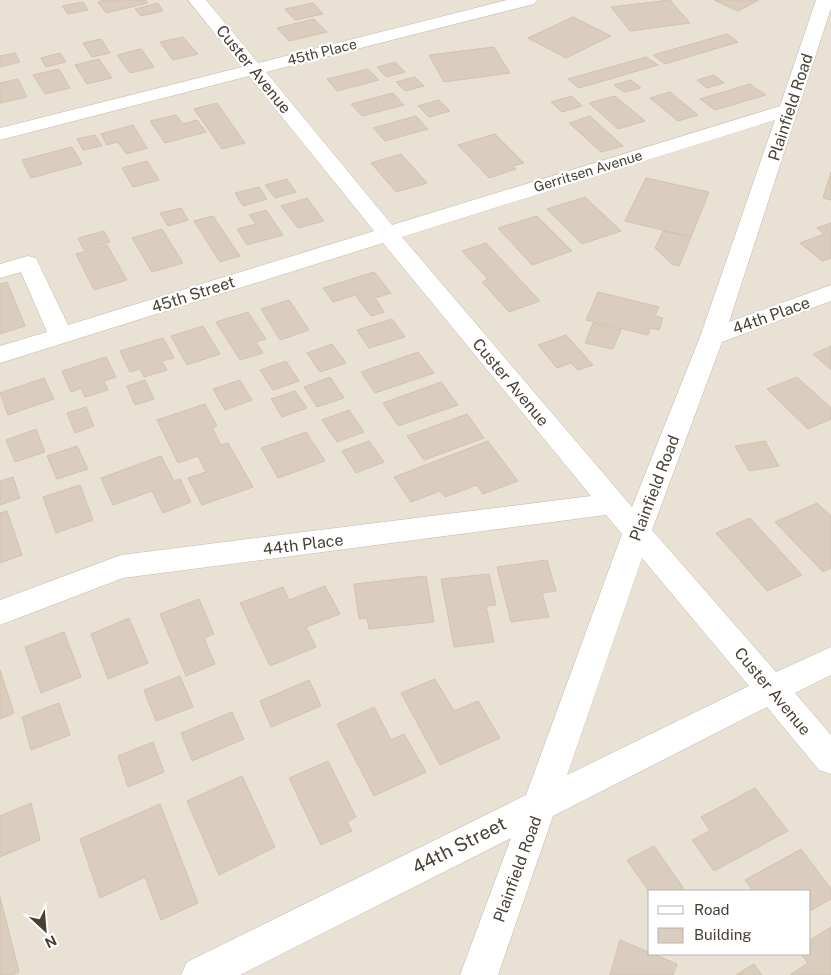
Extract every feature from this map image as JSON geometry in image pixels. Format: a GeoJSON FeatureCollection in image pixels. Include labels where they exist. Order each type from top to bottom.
{"type":"FeatureCollection","features":[{"type":"Feature","properties":{"kind":"street","name":"Custer Avenue"},"geometry":{"type":"LineString","coordinates":[[197,0],[387,233],[613,504],[831,759]]}},
{"type":"Feature","properties":{"kind":"street","name":"45th Place"},"geometry":{"type":"LineString","coordinates":[[0,134],[524,0]]}},
{"type":"Feature","properties":{"kind":"street","name":"Plainfield Road"},"geometry":{"type":"LineString","coordinates":[[479,975],[637,532],[712,337],[825,0]]}},
{"type":"Feature","properties":{"kind":"street","name":"Gerritsen Avenue"},"geometry":{"type":"LineString","coordinates":[[387,233],[790,109]]}},
{"type":"Feature","properties":{"kind":"street","name":"45th Street"},"geometry":{"type":"LineString","coordinates":[[0,355],[387,233]]}},
{"type":"Feature","properties":{"kind":"street"},"geometry":{"type":"LineString","coordinates":[[0,271],[28,263],[61,336]]}},
{"type":"Feature","properties":{"kind":"street","name":"44th Place"},"geometry":{"type":"LineString","coordinates":[[712,337],[831,293]]}},
{"type":"Feature","properties":{"kind":"street","name":"44th Place"},"geometry":{"type":"LineString","coordinates":[[0,613],[121,567],[613,504]]}},
{"type":"Feature","properties":{"kind":"street","name":"44th Street"},"geometry":{"type":"LineString","coordinates":[[200,975],[831,660]]}},
{"type":"Feature","properties":{"kind":"shaded area"},"geometry":{"type":"Polygon","coordinates":[[[0,0],[831,0],[831,975],[0,975],[0,0]]]}},
{"type":"Feature","properties":{"kind":"building"},"geometry":{"type":"Polygon","coordinates":[[[104,0],[145,0],[148,3],[106,13],[98,2],[104,0]]]}},
{"type":"Feature","properties":{"kind":"building"},"geometry":{"type":"Polygon","coordinates":[[[670,0],[690,23],[630,31],[611,7],[670,0]]]}},
{"type":"Feature","properties":{"kind":"building"},"geometry":{"type":"Polygon","coordinates":[[[714,0],[759,0],[738,11],[714,0]]]}},
{"type":"Feature","properties":{"kind":"building"},"geometry":{"type":"Polygon","coordinates":[[[83,2],[88,10],[68,14],[62,6],[83,2]]]}},
{"type":"Feature","properties":{"kind":"building"},"geometry":{"type":"Polygon","coordinates":[[[158,3],[163,11],[141,16],[135,9],[158,3]]]}},
{"type":"Feature","properties":{"kind":"building"},"geometry":{"type":"Polygon","coordinates":[[[313,3],[323,14],[295,20],[285,9],[313,3]]]}},
{"type":"Feature","properties":{"kind":"building"},"geometry":{"type":"Polygon","coordinates":[[[573,17],[611,36],[566,58],[528,38],[573,17]]]}},
{"type":"Feature","properties":{"kind":"building"},"geometry":{"type":"Polygon","coordinates":[[[314,19],[327,32],[289,41],[277,28],[314,19]]]}},
{"type":"Feature","properties":{"kind":"building"},"geometry":{"type":"Polygon","coordinates":[[[727,34],[738,42],[665,64],[653,55],[727,34]]]}},
{"type":"Feature","properties":{"kind":"building"},"geometry":{"type":"Polygon","coordinates":[[[183,37],[198,54],[173,60],[160,42],[183,37]]]}},
{"type":"Feature","properties":{"kind":"building"},"geometry":{"type":"Polygon","coordinates":[[[101,39],[110,53],[92,57],[83,43],[101,39]]]}},
{"type":"Feature","properties":{"kind":"building"},"geometry":{"type":"Polygon","coordinates":[[[494,47],[510,73],[444,82],[429,55],[494,47]]]}},
{"type":"Feature","properties":{"kind":"building"},"geometry":{"type":"Polygon","coordinates":[[[141,49],[154,67],[130,73],[117,55],[141,49]]]}},
{"type":"Feature","properties":{"kind":"building"},"geometry":{"type":"Polygon","coordinates":[[[15,53],[20,62],[0,67],[0,56],[15,53]]]}},
{"type":"Feature","properties":{"kind":"building"},"geometry":{"type":"Polygon","coordinates":[[[60,53],[66,62],[46,67],[41,58],[60,53]]]}},
{"type":"Feature","properties":{"kind":"building"},"geometry":{"type":"Polygon","coordinates":[[[646,57],[658,65],[579,88],[568,79],[646,57]]]}},
{"type":"Feature","properties":{"kind":"building"},"geometry":{"type":"Polygon","coordinates":[[[99,59],[112,78],[87,84],[75,65],[99,59]]]}},
{"type":"Feature","properties":{"kind":"building"},"geometry":{"type":"Polygon","coordinates":[[[395,62],[405,72],[386,77],[377,67],[395,62]]]}},
{"type":"Feature","properties":{"kind":"building"},"geometry":{"type":"Polygon","coordinates":[[[59,69],[70,88],[45,94],[33,75],[59,69]]]}},
{"type":"Feature","properties":{"kind":"building"},"geometry":{"type":"Polygon","coordinates":[[[368,69],[379,80],[337,91],[327,79],[368,69]]]}},
{"type":"Feature","properties":{"kind":"building"},"geometry":{"type":"Polygon","coordinates":[[[714,75],[724,83],[707,88],[697,80],[714,75]]]}},
{"type":"Feature","properties":{"kind":"building"},"geometry":{"type":"Polygon","coordinates":[[[415,77],[424,86],[405,91],[396,82],[415,77]]]}},
{"type":"Feature","properties":{"kind":"building"},"geometry":{"type":"Polygon","coordinates":[[[18,79],[27,97],[0,103],[0,83],[18,79]]]}},
{"type":"Feature","properties":{"kind":"building"},"geometry":{"type":"Polygon","coordinates":[[[631,80],[641,88],[624,92],[614,85],[631,80]]]}},
{"type":"Feature","properties":{"kind":"building"},"geometry":{"type":"Polygon","coordinates":[[[750,84],[766,95],[715,110],[700,99],[750,84]]]}},
{"type":"Feature","properties":{"kind":"building"},"geometry":{"type":"Polygon","coordinates":[[[670,92],[698,115],[678,121],[650,98],[670,92]]]}},
{"type":"Feature","properties":{"kind":"building"},"geometry":{"type":"Polygon","coordinates":[[[393,93],[404,105],[362,116],[351,104],[393,93]]]}},
{"type":"Feature","properties":{"kind":"building"},"geometry":{"type":"Polygon","coordinates":[[[572,96],[582,106],[562,112],[551,102],[572,96]]]}},
{"type":"Feature","properties":{"kind":"building"},"geometry":{"type":"Polygon","coordinates":[[[615,96],[645,121],[618,129],[589,103],[615,96]]]}},
{"type":"Feature","properties":{"kind":"building"},"geometry":{"type":"Polygon","coordinates":[[[439,100],[450,111],[429,117],[418,106],[439,100]]]}},
{"type":"Feature","properties":{"kind":"building"},"geometry":{"type":"Polygon","coordinates":[[[217,103],[245,143],[222,149],[194,109],[217,103]]]}},
{"type":"Feature","properties":{"kind":"building"},"geometry":{"type":"Polygon","coordinates":[[[176,115],[183,124],[197,120],[206,132],[165,143],[150,121],[176,115]]]}},
{"type":"Feature","properties":{"kind":"building"},"geometry":{"type":"Polygon","coordinates":[[[416,116],[428,129],[385,141],[373,128],[416,116]]]}},
{"type":"Feature","properties":{"kind":"building"},"geometry":{"type":"Polygon","coordinates":[[[590,116],[623,146],[601,152],[569,123],[590,116]]]}},
{"type":"Feature","properties":{"kind":"building"},"geometry":{"type":"Polygon","coordinates":[[[133,125],[147,148],[126,154],[118,142],[107,145],[101,134],[133,125]]]}},
{"type":"Feature","properties":{"kind":"building"},"geometry":{"type":"Polygon","coordinates":[[[495,134],[524,163],[513,166],[516,169],[489,178],[458,145],[495,134]]]}},
{"type":"Feature","properties":{"kind":"building"},"geometry":{"type":"Polygon","coordinates":[[[95,135],[102,146],[83,150],[77,139],[95,135]]]}},
{"type":"Feature","properties":{"kind":"building"},"geometry":{"type":"Polygon","coordinates":[[[72,147],[82,164],[31,178],[22,160],[72,147]]]}},
{"type":"Feature","properties":{"kind":"building"},"geometry":{"type":"Polygon","coordinates":[[[401,154],[427,183],[396,192],[371,163],[401,154]]]}},
{"type":"Feature","properties":{"kind":"building"},"geometry":{"type":"Polygon","coordinates":[[[147,161],[159,180],[133,187],[122,168],[147,161]]]}},
{"type":"Feature","properties":{"kind":"building"},"geometry":{"type":"Polygon","coordinates":[[[831,172],[831,200],[823,198],[831,172]]]}},
{"type":"Feature","properties":{"kind":"building"},"geometry":{"type":"Polygon","coordinates":[[[646,178],[709,192],[691,237],[625,221],[646,178]]]}},
{"type":"Feature","properties":{"kind":"building"},"geometry":{"type":"Polygon","coordinates":[[[287,179],[296,192],[275,198],[265,185],[287,179]]]}},
{"type":"Feature","properties":{"kind":"building"},"geometry":{"type":"Polygon","coordinates":[[[259,187],[267,199],[243,206],[235,193],[259,187]]]}},
{"type":"Feature","properties":{"kind":"building"},"geometry":{"type":"Polygon","coordinates":[[[585,197],[621,231],[582,244],[547,209],[585,197]]]}},
{"type":"Feature","properties":{"kind":"building"},"geometry":{"type":"Polygon","coordinates":[[[307,198],[324,221],[298,228],[281,206],[307,198]]]}},
{"type":"Feature","properties":{"kind":"building"},"geometry":{"type":"Polygon","coordinates":[[[181,208],[188,220],[168,226],[160,213],[181,208]]]}},
{"type":"Feature","properties":{"kind":"building"},"geometry":{"type":"Polygon","coordinates":[[[266,210],[283,235],[247,245],[237,229],[256,224],[249,215],[266,210]]]}},
{"type":"Feature","properties":{"kind":"building"},"geometry":{"type":"Polygon","coordinates":[[[213,216],[240,256],[220,262],[194,221],[213,216]]]}},
{"type":"Feature","properties":{"kind":"building"},"geometry":{"type":"Polygon","coordinates":[[[537,216],[572,251],[532,265],[498,228],[537,216]]]}},
{"type":"Feature","properties":{"kind":"building"},"geometry":{"type":"Polygon","coordinates":[[[831,223],[831,258],[822,261],[800,243],[824,234],[817,228],[831,223]]]}},
{"type":"Feature","properties":{"kind":"building"},"geometry":{"type":"Polygon","coordinates":[[[162,229],[183,263],[152,272],[132,238],[162,229]]]}},
{"type":"Feature","properties":{"kind":"building"},"geometry":{"type":"Polygon","coordinates":[[[104,231],[110,242],[84,250],[78,238],[104,231]]]}},
{"type":"Feature","properties":{"kind":"building"},"geometry":{"type":"Polygon","coordinates":[[[663,231],[691,237],[679,266],[672,264],[655,248],[663,231]]]}},
{"type":"Feature","properties":{"kind":"building"},"geometry":{"type":"Polygon","coordinates":[[[486,243],[540,301],[509,312],[482,282],[488,279],[462,251],[486,243]]]}},
{"type":"Feature","properties":{"kind":"building"},"geometry":{"type":"Polygon","coordinates":[[[107,245],[127,280],[94,290],[76,254],[107,245]]]}},
{"type":"Feature","properties":{"kind":"building"},"geometry":{"type":"Polygon","coordinates":[[[374,272],[391,293],[375,298],[384,312],[371,316],[355,295],[333,302],[323,288],[374,272]]]}},
{"type":"Feature","properties":{"kind":"building"},"geometry":{"type":"Polygon","coordinates":[[[7,282],[25,326],[0,334],[0,284],[7,282]]]}},
{"type":"Feature","properties":{"kind":"building"},"geometry":{"type":"Polygon","coordinates":[[[598,292],[659,307],[655,316],[663,318],[659,330],[650,328],[648,335],[586,320],[598,292]]]}},
{"type":"Feature","properties":{"kind":"building"},"geometry":{"type":"Polygon","coordinates":[[[289,300],[309,330],[280,340],[261,309],[289,300]]]}},
{"type":"Feature","properties":{"kind":"building"},"geometry":{"type":"Polygon","coordinates":[[[248,312],[266,339],[256,342],[263,353],[240,360],[216,322],[248,312]]]}},
{"type":"Feature","properties":{"kind":"building"},"geometry":{"type":"Polygon","coordinates":[[[392,319],[405,337],[369,348],[357,330],[392,319]]]}},
{"type":"Feature","properties":{"kind":"building"},"geometry":{"type":"Polygon","coordinates":[[[593,323],[621,330],[613,349],[585,343],[593,323]]]}},
{"type":"Feature","properties":{"kind":"building"},"geometry":{"type":"Polygon","coordinates":[[[203,326],[220,354],[187,365],[171,336],[203,326]]]}},
{"type":"Feature","properties":{"kind":"building"},"geometry":{"type":"Polygon","coordinates":[[[566,335],[593,365],[578,370],[571,363],[557,368],[538,345],[566,335]]]}},
{"type":"Feature","properties":{"kind":"building"},"geometry":{"type":"Polygon","coordinates":[[[163,338],[174,358],[162,361],[167,370],[144,377],[140,369],[130,372],[120,351],[163,338]]]}},
{"type":"Feature","properties":{"kind":"building"},"geometry":{"type":"Polygon","coordinates":[[[332,344],[346,363],[320,372],[307,353],[332,344]]]}},
{"type":"Feature","properties":{"kind":"building"},"geometry":{"type":"Polygon","coordinates":[[[831,346],[831,370],[813,354],[831,346]]]}},
{"type":"Feature","properties":{"kind":"building"},"geometry":{"type":"Polygon","coordinates":[[[418,352],[434,373],[375,393],[361,372],[418,352]]]}},
{"type":"Feature","properties":{"kind":"building"},"geometry":{"type":"Polygon","coordinates":[[[106,357],[116,377],[104,381],[108,390],[85,397],[81,388],[71,392],[62,371],[106,357]]]}},
{"type":"Feature","properties":{"kind":"building"},"geometry":{"type":"Polygon","coordinates":[[[286,361],[299,381],[273,390],[260,370],[286,361]]]}},
{"type":"Feature","properties":{"kind":"building"},"geometry":{"type":"Polygon","coordinates":[[[330,377],[344,398],[317,407],[304,387],[330,377]]]}},
{"type":"Feature","properties":{"kind":"building"},"geometry":{"type":"Polygon","coordinates":[[[797,377],[831,408],[831,419],[808,429],[767,389],[797,377]]]}},
{"type":"Feature","properties":{"kind":"building"},"geometry":{"type":"Polygon","coordinates":[[[44,378],[54,399],[8,415],[0,393],[44,378]]]}},
{"type":"Feature","properties":{"kind":"building"},"geometry":{"type":"Polygon","coordinates":[[[145,380],[154,399],[135,405],[127,386],[145,380]]]}},
{"type":"Feature","properties":{"kind":"building"},"geometry":{"type":"Polygon","coordinates":[[[240,380],[252,400],[225,410],[213,389],[240,380]]]}},
{"type":"Feature","properties":{"kind":"building"},"geometry":{"type":"Polygon","coordinates":[[[441,382],[458,405],[398,426],[383,403],[441,382]]]}},
{"type":"Feature","properties":{"kind":"building"},"geometry":{"type":"Polygon","coordinates":[[[295,391],[307,408],[282,417],[271,399],[295,391]]]}},
{"type":"Feature","properties":{"kind":"building"},"geometry":{"type":"Polygon","coordinates":[[[205,404],[217,426],[212,428],[221,445],[228,443],[253,487],[202,505],[188,478],[206,472],[198,456],[178,463],[157,420],[205,404]]]}},
{"type":"Feature","properties":{"kind":"building"},"geometry":{"type":"Polygon","coordinates":[[[86,407],[94,426],[75,433],[67,413],[86,407]]]}},
{"type":"Feature","properties":{"kind":"building"},"geometry":{"type":"Polygon","coordinates":[[[349,410],[364,432],[337,442],[322,420],[349,410]]]}},
{"type":"Feature","properties":{"kind":"building"},"geometry":{"type":"Polygon","coordinates":[[[467,414],[484,438],[424,460],[407,436],[467,414]]]}},
{"type":"Feature","properties":{"kind":"building"},"geometry":{"type":"Polygon","coordinates":[[[36,429],[45,452],[15,462],[6,440],[36,429]]]}},
{"type":"Feature","properties":{"kind":"building"},"geometry":{"type":"Polygon","coordinates":[[[306,432],[325,461],[278,478],[261,448],[306,432]]]}},
{"type":"Feature","properties":{"kind":"building"},"geometry":{"type":"Polygon","coordinates":[[[369,441],[384,462],[356,473],[342,451],[369,441]]]}},
{"type":"Feature","properties":{"kind":"building"},"geometry":{"type":"Polygon","coordinates":[[[488,441],[518,481],[483,494],[477,485],[445,497],[440,491],[411,502],[394,477],[488,441]]]}},
{"type":"Feature","properties":{"kind":"building"},"geometry":{"type":"Polygon","coordinates":[[[765,441],[779,466],[749,471],[735,446],[765,441]]]}},
{"type":"Feature","properties":{"kind":"building"},"geometry":{"type":"Polygon","coordinates":[[[77,446],[88,469],[57,479],[47,456],[77,446]]]}},
{"type":"Feature","properties":{"kind":"building"},"geometry":{"type":"Polygon","coordinates":[[[161,456],[174,481],[180,479],[191,502],[163,513],[152,491],[113,505],[101,478],[161,456]]]}},
{"type":"Feature","properties":{"kind":"building"},"geometry":{"type":"Polygon","coordinates":[[[13,477],[20,498],[0,505],[0,481],[13,477]]]}},
{"type":"Feature","properties":{"kind":"building"},"geometry":{"type":"Polygon","coordinates":[[[80,485],[93,520],[56,533],[43,497],[80,485]]]}},
{"type":"Feature","properties":{"kind":"building"},"geometry":{"type":"Polygon","coordinates":[[[817,503],[831,516],[831,568],[823,572],[775,522],[817,503]]]}},
{"type":"Feature","properties":{"kind":"building"},"geometry":{"type":"Polygon","coordinates":[[[7,511],[22,555],[0,563],[0,513],[7,511]]]}},
{"type":"Feature","properties":{"kind":"building"},"geometry":{"type":"Polygon","coordinates":[[[750,518],[802,575],[767,591],[716,533],[750,518]]]}},
{"type":"Feature","properties":{"kind":"building"},"geometry":{"type":"Polygon","coordinates":[[[547,560],[556,591],[542,593],[549,617],[511,622],[497,567],[547,560]]]}},
{"type":"Feature","properties":{"kind":"building"},"geometry":{"type":"Polygon","coordinates":[[[489,574],[496,605],[486,606],[494,642],[454,647],[441,579],[489,574]]]}},
{"type":"Feature","properties":{"kind":"building"},"geometry":{"type":"Polygon","coordinates":[[[426,576],[434,622],[369,629],[367,618],[359,619],[354,584],[426,576]]]}},
{"type":"Feature","properties":{"kind":"building"},"geometry":{"type":"Polygon","coordinates":[[[325,586],[340,614],[306,627],[316,647],[270,666],[240,603],[283,587],[289,600],[325,586]]]}},
{"type":"Feature","properties":{"kind":"building"},"geometry":{"type":"Polygon","coordinates":[[[199,599],[214,634],[204,638],[215,664],[186,676],[160,614],[199,599]]]}},
{"type":"Feature","properties":{"kind":"building"},"geometry":{"type":"Polygon","coordinates":[[[129,618],[148,663],[108,679],[91,634],[129,618]]]}},
{"type":"Feature","properties":{"kind":"building"},"geometry":{"type":"Polygon","coordinates":[[[64,632],[81,677],[41,693],[25,647],[64,632]]]}},
{"type":"Feature","properties":{"kind":"building"},"geometry":{"type":"Polygon","coordinates":[[[0,670],[14,713],[0,719],[0,670]]]}},
{"type":"Feature","properties":{"kind":"building"},"geometry":{"type":"Polygon","coordinates":[[[180,676],[193,707],[156,721],[144,690],[180,676]]]}},
{"type":"Feature","properties":{"kind":"building"},"geometry":{"type":"Polygon","coordinates":[[[435,679],[454,711],[478,701],[500,738],[440,765],[401,693],[435,679]]]}},
{"type":"Feature","properties":{"kind":"building"},"geometry":{"type":"Polygon","coordinates":[[[309,680],[321,706],[271,727],[260,701],[309,680]]]}},
{"type":"Feature","properties":{"kind":"building"},"geometry":{"type":"Polygon","coordinates":[[[59,703],[70,735],[31,750],[22,717],[59,703]]]}},
{"type":"Feature","properties":{"kind":"building"},"geometry":{"type":"Polygon","coordinates":[[[374,707],[391,740],[404,734],[426,772],[374,796],[337,724],[374,707]]]}},
{"type":"Feature","properties":{"kind":"building"},"geometry":{"type":"Polygon","coordinates":[[[232,712],[244,739],[192,761],[181,733],[232,712]]]}},
{"type":"Feature","properties":{"kind":"building"},"geometry":{"type":"Polygon","coordinates":[[[153,742],[164,772],[128,787],[118,756],[153,742]]]}},
{"type":"Feature","properties":{"kind":"building"},"geometry":{"type":"Polygon","coordinates":[[[328,761],[356,817],[347,822],[352,831],[321,845],[289,778],[328,761]]]}},
{"type":"Feature","properties":{"kind":"building"},"geometry":{"type":"Polygon","coordinates":[[[242,776],[275,847],[219,875],[187,801],[242,776]]]}},
{"type":"Feature","properties":{"kind":"building"},"geometry":{"type":"Polygon","coordinates":[[[755,788],[788,831],[714,871],[692,840],[710,831],[701,817],[755,788]]]}},
{"type":"Feature","properties":{"kind":"building"},"geometry":{"type":"Polygon","coordinates":[[[31,803],[40,840],[0,857],[0,816],[31,803]]]}},
{"type":"Feature","properties":{"kind":"building"},"geometry":{"type":"Polygon","coordinates":[[[160,804],[198,903],[161,920],[145,877],[100,898],[80,839],[160,804]]]}},
{"type":"Feature","properties":{"kind":"building"},"geometry":{"type":"Polygon","coordinates":[[[654,846],[684,889],[648,890],[627,860],[654,846]]]}},
{"type":"Feature","properties":{"kind":"building"},"geometry":{"type":"Polygon","coordinates":[[[801,849],[831,889],[831,899],[811,910],[811,890],[752,890],[745,880],[801,849]]]}},
{"type":"Feature","properties":{"kind":"building"},"geometry":{"type":"Polygon","coordinates":[[[0,897],[19,972],[13,975],[0,975],[0,897]]]}},
{"type":"Feature","properties":{"kind":"building"},"geometry":{"type":"Polygon","coordinates":[[[831,927],[831,975],[790,975],[808,963],[802,955],[811,955],[811,939],[831,927]]]}},
{"type":"Feature","properties":{"kind":"building"},"geometry":{"type":"Polygon","coordinates":[[[620,940],[648,952],[648,955],[656,955],[677,964],[673,975],[610,975],[620,940]]]}},
{"type":"Feature","properties":{"kind":"building"},"geometry":{"type":"Polygon","coordinates":[[[754,964],[762,975],[736,975],[754,964]]]}}]}
